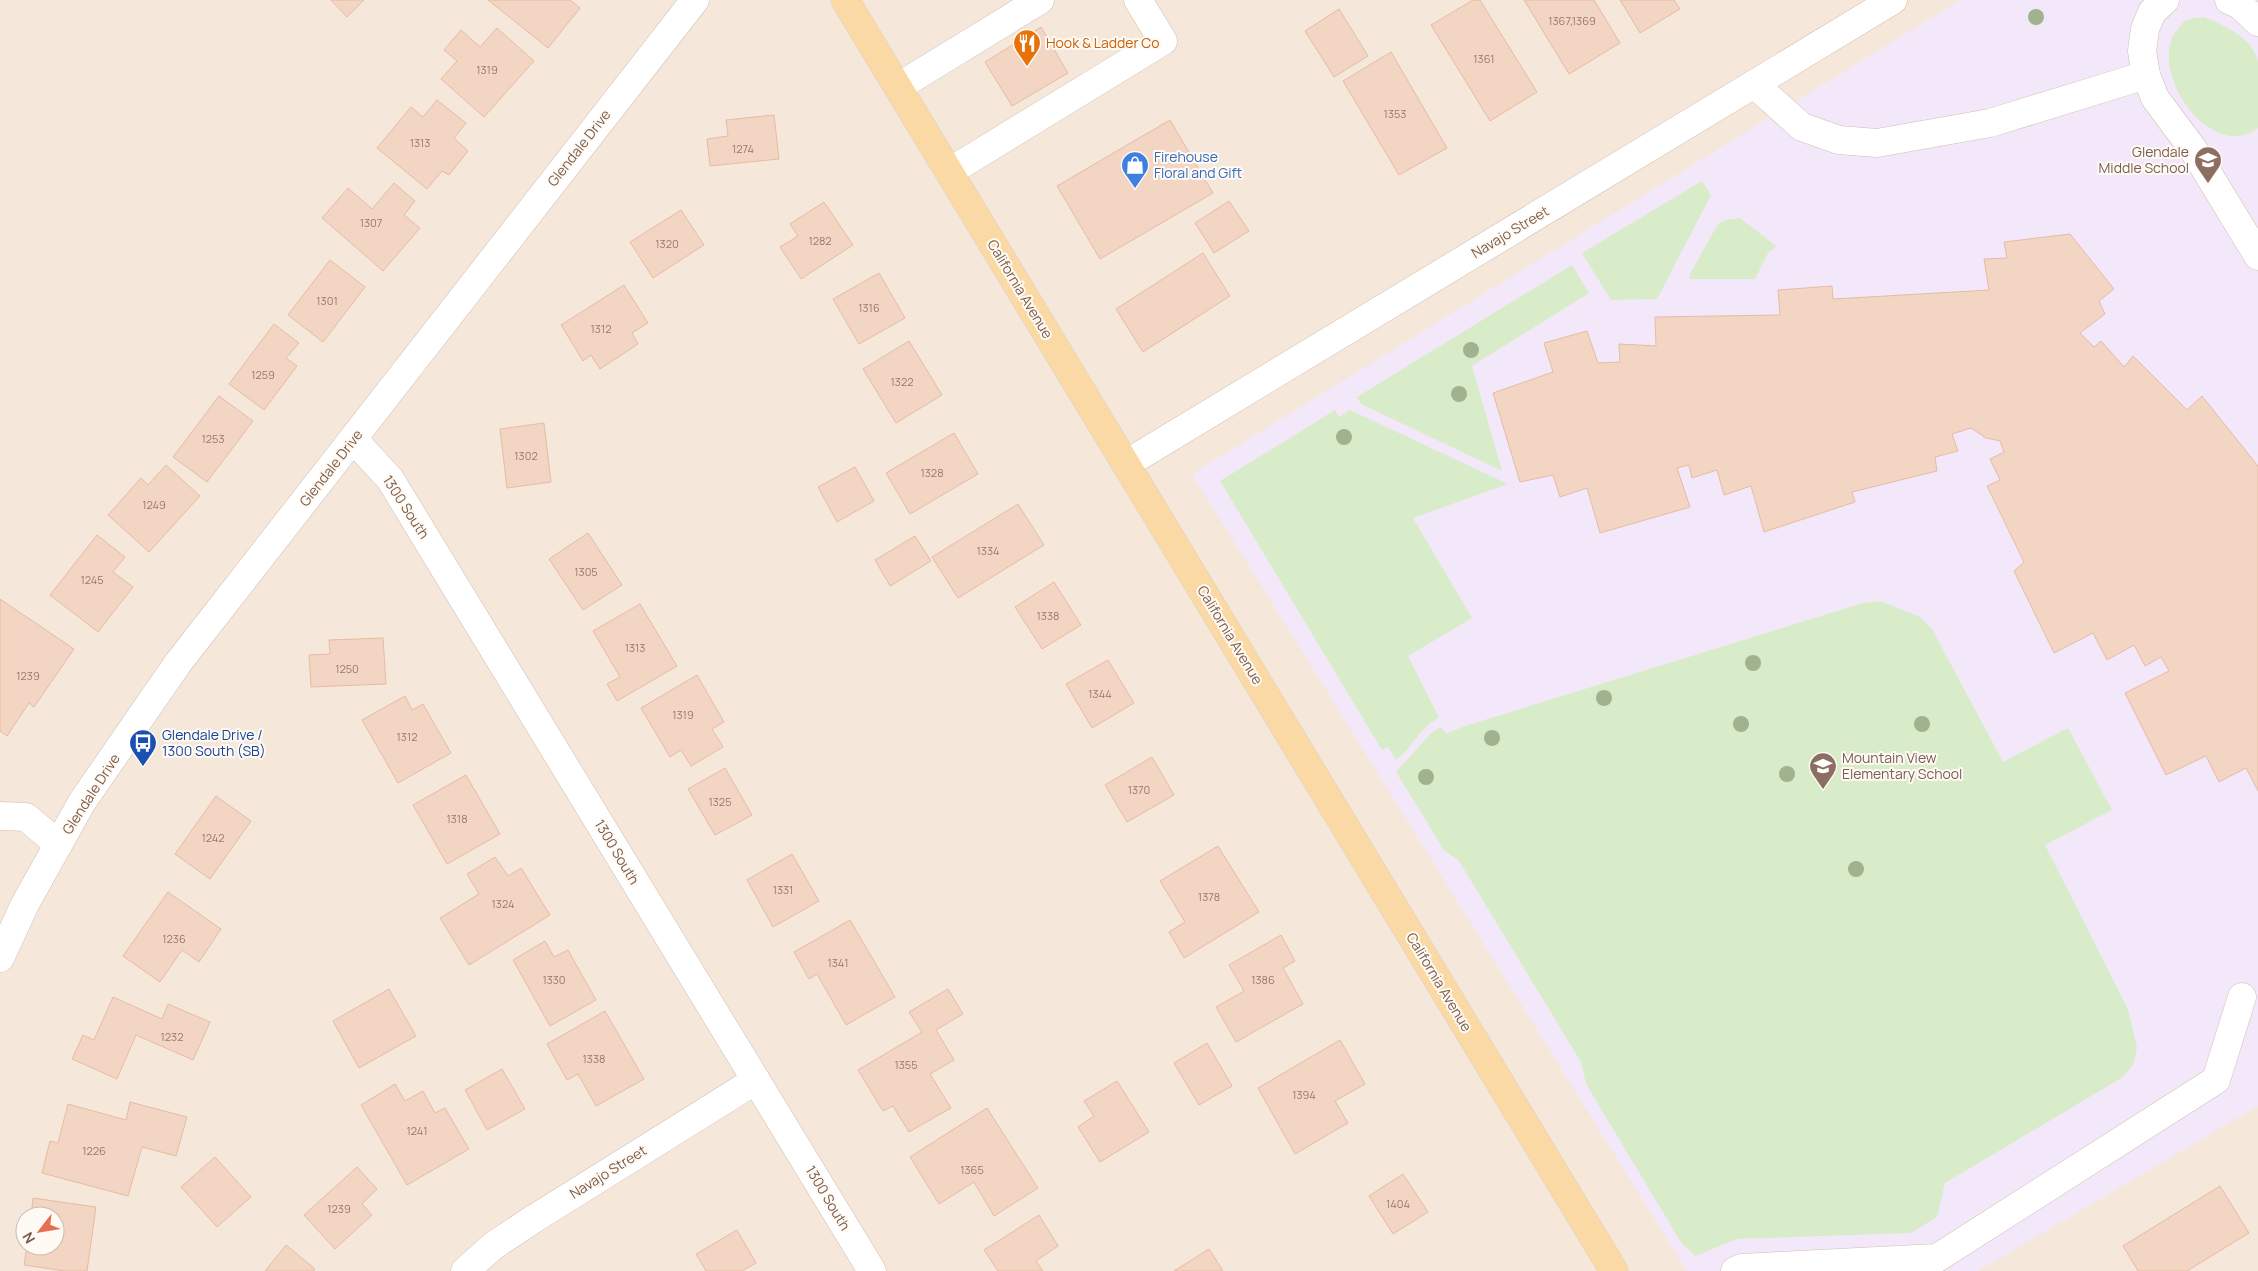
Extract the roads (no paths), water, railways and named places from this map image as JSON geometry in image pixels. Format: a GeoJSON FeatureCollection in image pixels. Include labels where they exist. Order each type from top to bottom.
{"type":"FeatureCollection","features":[{"type":"Feature","properties":{"kind":"main road","name":"California Avenue"},"geometry":{"type":"LineString","coordinates":[[845,0],[1614,1271]]}},
{"type":"Feature","properties":{"kind":"street","name":"Glendale Drive"},"geometry":{"type":"LineString","coordinates":[[0,958],[25,904],[82,802],[178,663],[354,440],[695,0]]}},
{"type":"Feature","properties":{"kind":"street"},"geometry":{"type":"LineString","coordinates":[[898,87],[1040,0]]}},
{"type":"Feature","properties":{"kind":"street"},"geometry":{"type":"LineString","coordinates":[[949,172],[1163,41],[1138,0]]}},
{"type":"Feature","properties":{"kind":"street","name":"Navajo Street"},"geometry":{"type":"LineString","coordinates":[[1126,464],[1893,0]]}},
{"type":"Feature","properties":{"kind":"street"},"geometry":{"type":"LineString","coordinates":[[2165,0],[2152,12],[2145,29],[2142,51],[2146,75],[2155,98],[2193,149],[2258,256]]}},
{"type":"Feature","properties":{"kind":"street"},"geometry":{"type":"LineString","coordinates":[[2228,0],[2240,5],[2258,22]]}},
{"type":"Feature","properties":{"kind":"street"},"geometry":{"type":"LineString","coordinates":[[1754,84],[1802,127],[1839,140],[1877,142],[1990,123],[2146,75]]}},
{"type":"Feature","properties":{"kind":"street","name":"1300 South"},"geometry":{"type":"LineString","coordinates":[[354,440],[390,479],[872,1271]]}},
{"type":"Feature","properties":{"kind":"street"},"geometry":{"type":"LineString","coordinates":[[0,816],[26,817],[58,844]]}},
{"type":"Feature","properties":{"kind":"street"},"geometry":{"type":"LineString","coordinates":[[1735,1271],[1741,1268],[1937,1258],[2216,1080],[2242,997]]}},
{"type":"Feature","properties":{"kind":"street","name":"Navajo Street"},"geometry":{"type":"LineString","coordinates":[[465,1271],[493,1246],[535,1218],[756,1080]]}},
{"type":"Feature","properties":{"kind":"place","name":"Hook & Ladder Co"},"geometry":{"type":"Point","coordinates":[1027,67]}},
{"type":"Feature","properties":{"kind":"place","name":"Glendale Middle School"},"geometry":{"type":"Point","coordinates":[2208,184]}},
{"type":"Feature","properties":{"kind":"place","name":"Firehouse Floral and Gift"},"geometry":{"type":"Point","coordinates":[1135,189]}},
{"type":"Feature","properties":{"kind":"place","name":"Glendale Drive / 1300 South (SB)"},"geometry":{"type":"Point","coordinates":[143,767]}},
{"type":"Feature","properties":{"kind":"place","name":"Mountain View Elementary School"},"geometry":{"type":"Point","coordinates":[1823,790]}}]}
